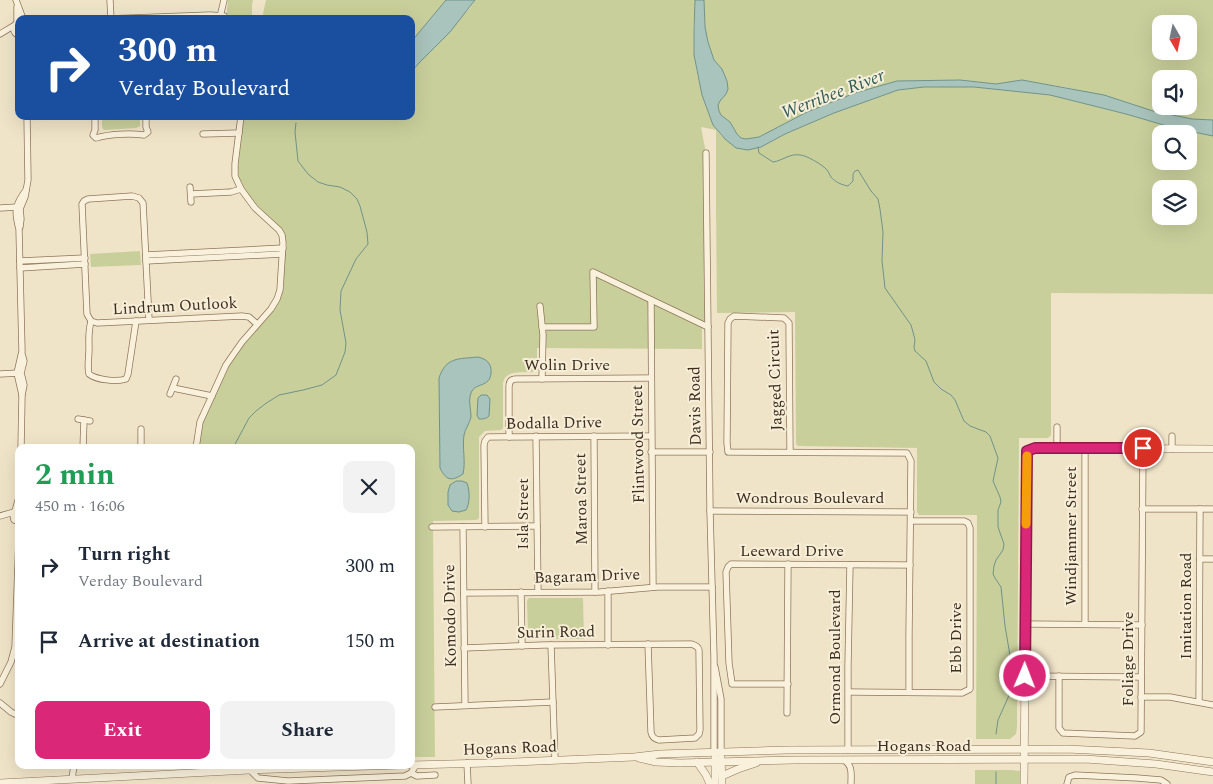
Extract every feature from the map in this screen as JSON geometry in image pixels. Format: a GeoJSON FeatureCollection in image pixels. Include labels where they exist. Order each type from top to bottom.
{"type":"FeatureCollection","features":[{"type":"Feature","properties":{"kind":"street"},"geometry":{"type":"LineString","coordinates":[[110,0],[111,15]]}},
{"type":"Feature","properties":{"kind":"street"},"geometry":{"type":"LineString","coordinates":[[223,15],[226,7],[225,0]]}},
{"type":"Feature","properties":{"kind":"street"},"geometry":{"type":"LineString","coordinates":[[16,1],[21,15]]}},
{"type":"Feature","properties":{"kind":"street"},"geometry":{"type":"LineString","coordinates":[[16,1],[17,15]]}},
{"type":"Feature","properties":{"kind":"street"},"geometry":{"type":"LineString","coordinates":[[0,34],[15,24]]}},
{"type":"Feature","properties":{"kind":"street"},"geometry":{"type":"LineString","coordinates":[[0,34],[15,36]]}},
{"type":"Feature","properties":{"kind":"street"},"geometry":{"type":"LineString","coordinates":[[0,208],[18,207],[25,198],[28,176],[27,120]]}},
{"type":"Feature","properties":{"kind":"street"},"geometry":{"type":"LineString","coordinates":[[95,120],[93,135],[96,138],[139,134],[144,136],[148,130],[146,120]]}},
{"type":"Feature","properties":{"kind":"street"},"geometry":{"type":"LineString","coordinates":[[197,444],[200,422],[231,356],[271,309],[279,294],[281,285],[283,238],[281,232],[261,214],[236,180],[235,168],[241,120]]}},
{"type":"Feature","properties":{"kind":"street"},"geometry":{"type":"LineString","coordinates":[[204,134],[239,133]]}},
{"type":"Feature","properties":{"kind":"street","name":"Davis Road"},"geometry":{"type":"LineString","coordinates":[[706,153],[710,511],[714,658],[721,699],[717,753],[722,780]]}},
{"type":"Feature","properties":{"kind":"street"},"geometry":{"type":"LineString","coordinates":[[190,187],[190,202]]}},
{"type":"Feature","properties":{"kind":"street"},"geometry":{"type":"LineString","coordinates":[[191,194],[231,192],[241,189]]}},
{"type":"Feature","properties":{"kind":"street"},"geometry":{"type":"LineString","coordinates":[[136,321],[126,379],[118,381],[90,375],[88,372],[88,332],[90,321],[87,314],[82,207],[84,201],[90,198],[132,196],[140,198],[143,203],[149,320]]}},
{"type":"Feature","properties":{"kind":"street"},"geometry":{"type":"LineString","coordinates":[[18,207],[21,219],[19,229],[22,351],[24,362],[19,373],[24,385],[22,395],[21,444]]}},
{"type":"Feature","properties":{"kind":"street"},"geometry":{"type":"LineString","coordinates":[[146,258],[282,251]]}},
{"type":"Feature","properties":{"kind":"street"},"geometry":{"type":"LineString","coordinates":[[20,264],[85,261]]}},
{"type":"Feature","properties":{"kind":"street"},"geometry":{"type":"LineString","coordinates":[[542,328],[594,327],[593,272],[708,327]]}},
{"type":"Feature","properties":{"kind":"street","name":"Flintwood Street"},"geometry":{"type":"LineString","coordinates":[[651,300],[653,587]]}},
{"type":"Feature","properties":{"kind":"street"},"geometry":{"type":"LineString","coordinates":[[540,306],[543,335],[542,379]]}},
{"type":"Feature","properties":{"kind":"street","name":"Lindrum Outlook"},"geometry":{"type":"LineString","coordinates":[[90,321],[97,323],[242,316],[249,317],[257,324]]}},
{"type":"Feature","properties":{"kind":"street","name":"Jagged Circuit"},"geometry":{"type":"LineString","coordinates":[[790,452],[789,323],[784,318],[734,316],[728,323],[726,444],[728,452],[907,453],[911,461],[909,692]]}},
{"type":"Feature","properties":{"kind":"street"},"geometry":{"type":"LineString","coordinates":[[0,374],[19,373]]}},
{"type":"Feature","properties":{"kind":"street","name":"Wolin Drive"},"geometry":{"type":"LineString","coordinates":[[509,437],[510,381],[516,379],[651,378]]}},
{"type":"Feature","properties":{"kind":"street"},"geometry":{"type":"LineString","coordinates":[[176,379],[172,391],[212,396]]}},
{"type":"Feature","properties":{"kind":"street"},"geometry":{"type":"LineString","coordinates":[[83,444],[84,420]]}},
{"type":"Feature","properties":{"kind":"street"},"geometry":{"type":"LineString","coordinates":[[1057,426],[1057,448]]}},
{"type":"Feature","properties":{"kind":"street"},"geometry":{"type":"LineString","coordinates":[[141,444],[142,429]]}},
{"type":"Feature","properties":{"kind":"street","name":"Bodalla Drive"},"geometry":{"type":"LineString","coordinates":[[485,527],[484,442],[486,439],[490,437],[536,436],[651,436]]}},
{"type":"Feature","properties":{"kind":"street","name":"Isla Street"},"geometry":{"type":"LineString","coordinates":[[536,436],[538,592]]}},
{"type":"Feature","properties":{"kind":"street","name":"Maroa Street"},"geometry":{"type":"LineString","coordinates":[[594,436],[595,592]]}},
{"type":"Feature","properties":{"kind":"street"},"geometry":{"type":"LineString","coordinates":[[1172,436],[1172,449]]}},
{"type":"Feature","properties":{"kind":"street"},"geometry":{"type":"LineString","coordinates":[[1024,784],[1027,451],[1035,448],[1213,449]]}},
{"type":"Feature","properties":{"kind":"street","name":"Windjammer Street"},"geometry":{"type":"LineString","coordinates":[[1085,448],[1085,624]]}},
{"type":"Feature","properties":{"kind":"street","name":"Foliage Drive"},"geometry":{"type":"LineString","coordinates":[[1059,676],[1059,728],[1063,733],[1135,736],[1141,732],[1143,448]]}},
{"type":"Feature","properties":{"kind":"street"},"geometry":{"type":"LineString","coordinates":[[651,452],[710,452]]}},
{"type":"Feature","properties":{"kind":"street"},"geometry":{"type":"LineString","coordinates":[[1142,509],[1213,509]]}},
{"type":"Feature","properties":{"kind":"street","name":"Imitation Road"},"geometry":{"type":"LineString","coordinates":[[1199,702],[1200,509]]}},
{"type":"Feature","properties":{"kind":"street"},"geometry":{"type":"LineString","coordinates":[[0,516],[15,511]]}},
{"type":"Feature","properties":{"kind":"street","name":"Wondrous Boulevard"},"geometry":{"type":"LineString","coordinates":[[710,511],[911,512]]}},
{"type":"Feature","properties":{"kind":"street"},"geometry":{"type":"LineString","coordinates":[[0,516],[15,526]]}},
{"type":"Feature","properties":{"kind":"street","name":"Ebb Drive"},"geometry":{"type":"LineString","coordinates":[[849,692],[962,693],[970,689],[970,528],[968,522],[911,521]]}},
{"type":"Feature","properties":{"kind":"street"},"geometry":{"type":"LineString","coordinates":[[432,527],[537,526]]}},
{"type":"Feature","properties":{"kind":"street","name":"Komodo Drive"},"geometry":{"type":"LineString","coordinates":[[463,527],[465,705]]}},
{"type":"Feature","properties":{"kind":"street"},"geometry":{"type":"LineString","coordinates":[[1200,559],[1213,559]]}},
{"type":"Feature","properties":{"kind":"street","name":"Leeward Drive"},"geometry":{"type":"LineString","coordinates":[[788,684],[732,684],[729,663],[726,572],[731,564],[910,565]]}},
{"type":"Feature","properties":{"kind":"street"},"geometry":{"type":"LineString","coordinates":[[786,713],[788,684],[788,564]]}},
{"type":"Feature","properties":{"kind":"street","name":"Ormond Boulevard"},"geometry":{"type":"LineString","coordinates":[[848,750],[850,565]]}},
{"type":"Feature","properties":{"kind":"street","name":"Bagaram Drive"},"geometry":{"type":"LineString","coordinates":[[464,593],[595,592],[653,587],[712,587]]}},
{"type":"Feature","properties":{"kind":"street"},"geometry":{"type":"LineString","coordinates":[[608,591],[608,645]]}},
{"type":"Feature","properties":{"kind":"street"},"geometry":{"type":"LineString","coordinates":[[521,592],[522,646]]}},
{"type":"Feature","properties":{"kind":"street"},"geometry":{"type":"LineString","coordinates":[[1025,624],[1142,625]]}},
{"type":"Feature","properties":{"kind":"street","name":"Surin Road"},"geometry":{"type":"LineString","coordinates":[[464,648],[551,645],[608,645],[648,644],[691,644],[696,645],[699,648],[700,730],[695,738],[659,740],[652,735],[648,644]]}},
{"type":"Feature","properties":{"kind":"street"},"geometry":{"type":"LineString","coordinates":[[551,645],[555,760]]}},
{"type":"Feature","properties":{"kind":"street"},"geometry":{"type":"LineString","coordinates":[[1,681],[13,657],[15,646]]}},
{"type":"Feature","properties":{"kind":"street"},"geometry":{"type":"LineString","coordinates":[[1025,676],[1141,677]]}},
{"type":"Feature","properties":{"kind":"street"},"geometry":{"type":"LineString","coordinates":[[1141,696],[1170,697],[1213,705]]}},
{"type":"Feature","properties":{"kind":"street"},"geometry":{"type":"LineString","coordinates":[[435,707],[553,702]]}},
{"type":"Feature","properties":{"kind":"street"},"geometry":{"type":"LineString","coordinates":[[0,704],[15,714]]}},
{"type":"Feature","properties":{"kind":"street","name":"Hogans Road"},"geometry":{"type":"LineString","coordinates":[[415,765],[787,750],[1024,749],[1149,753],[1213,762]]}},
{"type":"Feature","properties":{"kind":"street","name":"Hogans Road"},"geometry":{"type":"LineString","coordinates":[[634,757],[656,762],[1085,759],[1184,767],[1213,772]]}},
{"type":"Feature","properties":{"kind":"street"},"geometry":{"type":"LineString","coordinates":[[844,760],[851,769],[851,784]]}},
{"type":"Feature","properties":{"kind":"street"},"geometry":{"type":"LineString","coordinates":[[851,769],[861,760]]}},
{"type":"Feature","properties":{"kind":"street"},"geometry":{"type":"LineString","coordinates":[[722,780],[738,769],[761,761]]}},
{"type":"Feature","properties":{"kind":"street"},"geometry":{"type":"LineString","coordinates":[[697,762],[710,784]]}},
{"type":"Feature","properties":{"kind":"street","name":"Davis Road"},"geometry":{"type":"LineString","coordinates":[[715,784],[718,762]]}},
{"type":"Feature","properties":{"kind":"street"},"geometry":{"type":"LineString","coordinates":[[467,763],[468,784]]}},
{"type":"Feature","properties":{"kind":"street"},"geometry":{"type":"LineString","coordinates":[[75,769],[75,779]]}},
{"type":"Feature","properties":{"kind":"street"},"geometry":{"type":"LineString","coordinates":[[0,783],[280,769]]}},
{"type":"Feature","properties":{"kind":"street","name":"Hogans Road"},"geometry":{"type":"LineString","coordinates":[[411,773],[412,769]]}},
{"type":"Feature","properties":{"kind":"street"},"geometry":{"type":"LineString","coordinates":[[250,770],[258,778],[288,781],[407,776],[411,773],[417,776],[435,775]]}},
{"type":"Feature","properties":{"kind":"street"},"geometry":{"type":"LineString","coordinates":[[1067,784],[1069,777],[1074,775],[1144,778],[1161,780],[1167,784]]}},
{"type":"Feature","properties":{"kind":"green space"},"geometry":{"type":"Polygon","coordinates":[[[228,0],[253,0],[252,15],[226,15],[228,0]]]}},
{"type":"Feature","properties":{"kind":"green space"},"geometry":{"type":"Polygon","coordinates":[[[266,0],[446,0],[415,37],[415,15],[263,14],[266,0]]]}},
{"type":"Feature","properties":{"kind":"green space"},"geometry":{"type":"Polygon","coordinates":[[[475,0],[695,0],[694,55],[700,87],[708,112],[718,132],[724,138],[736,142],[761,147],[785,134],[834,113],[898,90],[923,87],[974,87],[1050,95],[1164,125],[1152,125],[1152,170],[1197,170],[1197,133],[1213,136],[1213,294],[1051,293],[1051,435],[1048,438],[1019,438],[1016,734],[1010,739],[976,739],[977,515],[919,515],[917,512],[917,448],[798,446],[796,444],[795,312],[717,313],[716,130],[701,127],[706,153],[708,327],[702,325],[702,349],[537,348],[537,370],[534,372],[511,374],[504,379],[503,428],[501,430],[485,431],[479,437],[479,518],[477,520],[433,521],[435,757],[415,757],[415,444],[200,444],[202,424],[230,364],[242,346],[274,310],[280,300],[284,287],[284,262],[287,244],[284,233],[258,206],[247,192],[239,177],[238,169],[244,120],[415,120],[415,68],[470,8],[475,0]]]}},
{"type":"Feature","properties":{"kind":"green space"},"geometry":{"type":"Polygon","coordinates":[[[704,0],[1213,0],[1213,120],[1192,119],[1172,115],[1197,115],[1197,70],[1152,70],[1152,111],[1069,88],[1022,80],[996,84],[960,80],[897,81],[855,93],[807,112],[759,137],[746,139],[741,138],[737,134],[730,122],[719,111],[718,105],[728,89],[727,81],[722,69],[714,60],[705,27],[704,0]]]}},
{"type":"Feature","properties":{"kind":"green space"},"geometry":{"type":"Polygon","coordinates":[[[102,120],[140,120],[140,126],[136,128],[104,130],[102,120]]]}},
{"type":"Feature","properties":{"kind":"green space"},"geometry":{"type":"Polygon","coordinates":[[[140,251],[141,265],[91,267],[90,254],[140,251]]]}},
{"type":"Feature","properties":{"kind":"green space"},"geometry":{"type":"Polygon","coordinates":[[[529,598],[583,598],[584,639],[530,639],[528,637],[527,601],[529,598]]]}},
{"type":"Feature","properties":{"kind":"green space"},"geometry":{"type":"Polygon","coordinates":[[[975,770],[1020,771],[1020,784],[975,784],[975,770]]]}},
{"type":"Feature","properties":{"kind":"water"},"geometry":{"type":"Polygon","coordinates":[[[446,0],[475,0],[450,32],[415,68],[415,37],[446,0]]]}},
{"type":"Feature","properties":{"kind":"water"},"geometry":{"type":"Polygon","coordinates":[[[695,0],[704,0],[705,27],[708,42],[714,60],[722,69],[727,81],[728,89],[718,105],[719,111],[730,122],[741,138],[759,137],[807,112],[855,93],[897,81],[960,80],[996,84],[1022,80],[1104,95],[1152,111],[1152,115],[1172,115],[1192,119],[1213,120],[1213,136],[1197,133],[1197,125],[1164,125],[1050,95],[974,87],[924,87],[898,90],[834,113],[785,134],[761,147],[748,150],[736,148],[713,125],[702,95],[694,55],[695,0]]]}},
{"type":"Feature","properties":{"kind":"water"},"geometry":{"type":"Polygon","coordinates":[[[478,357],[486,360],[489,364],[491,370],[490,378],[485,383],[476,387],[471,393],[471,417],[464,440],[463,474],[452,479],[444,475],[440,468],[439,378],[445,366],[454,360],[478,357]]]}},
{"type":"Feature","properties":{"kind":"water"},"geometry":{"type":"Polygon","coordinates":[[[481,395],[487,395],[490,399],[489,416],[479,419],[477,415],[478,398],[481,395]]]}},
{"type":"Feature","properties":{"kind":"water"},"geometry":{"type":"Polygon","coordinates":[[[456,481],[467,483],[469,494],[466,510],[459,512],[452,511],[448,505],[450,485],[456,481]]]}},
{"type":"Feature","properties":{"kind":"waterway"},"geometry":{"type":"LineString","coordinates":[[235,444],[249,418],[265,404],[279,395],[322,385],[336,375],[345,352],[346,343],[340,310],[341,291],[356,259],[368,244],[367,232],[357,199],[350,192],[340,187],[318,182],[308,174],[298,161],[296,123]]}},
{"type":"Feature","properties":{"kind":"waterway"},"geometry":{"type":"LineString","coordinates":[[758,147],[759,153],[773,162],[793,155],[806,157],[825,168],[834,180],[846,186],[853,181],[853,174],[858,170],[878,199],[883,232],[882,261],[885,288],[911,325],[915,340],[915,351],[926,361],[934,382],[955,400],[964,421],[990,436],[998,458],[993,481],[1001,502],[998,510],[998,527],[1004,544],[1003,550],[996,560],[993,574],[1001,587],[1013,673],[1011,691],[998,720],[996,734]]}},
{"type":"Feature","properties":{"kind":"waterway"},"geometry":{"type":"LineString","coordinates":[[996,772],[996,784]]}},
{"type":"Feature","properties":{"kind":"slow traffic"},"geometry":{"type":"LineString","coordinates":[[1026,524],[1027,456]]}},
{"type":"Feature","properties":{"kind":"route"},"geometry":{"type":"LineString","coordinates":[[1025,676],[1027,451],[1035,448],[1143,448]]}},
{"type":"Feature","properties":{"kind":"water label","name":"Werribee River"},"geometry":{"type":"Point","coordinates":[833,94]}}]}
